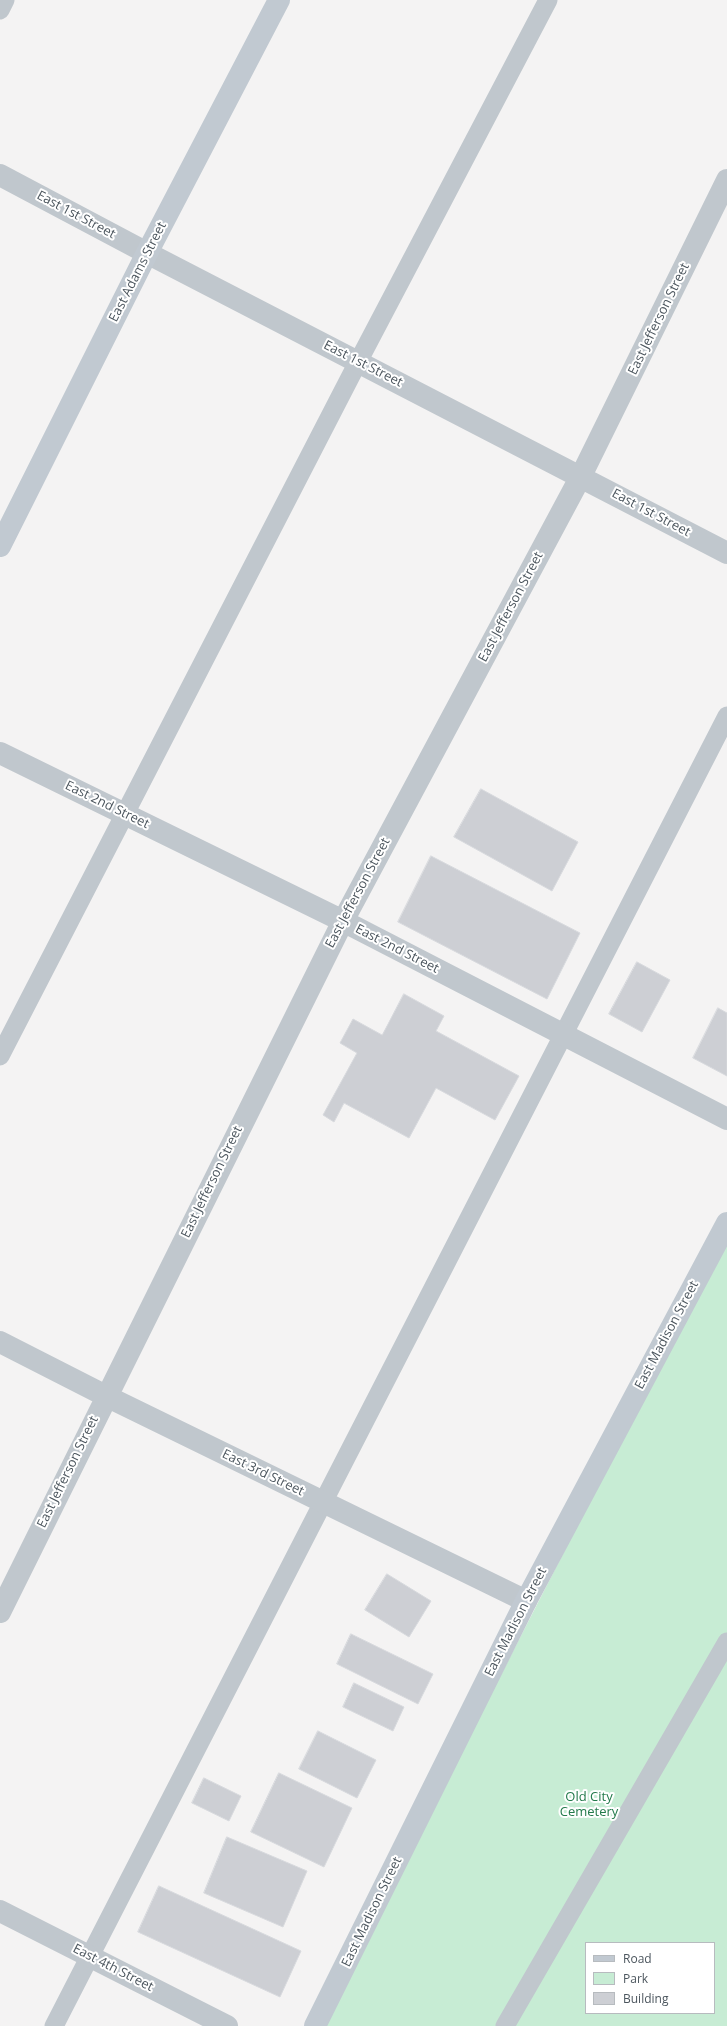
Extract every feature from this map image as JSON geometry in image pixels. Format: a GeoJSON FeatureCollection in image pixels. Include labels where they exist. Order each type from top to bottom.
{"type":"FeatureCollection","features":[{"type":"Feature","properties":{"kind":"main road","name":"East Adams Street"},"geometry":{"type":"LineString","coordinates":[[0,546],[147,253],[279,0]]}},
{"type":"Feature","properties":{"kind":"main road","name":"East Madison Street"},"geometry":{"type":"LineString","coordinates":[[315,2026],[526,1601],[727,1223]]}},
{"type":"Feature","properties":{"kind":"street","name":"East 1st Street"},"geometry":{"type":"LineString","coordinates":[[0,175],[147,253],[581,476],[727,553]]}},
{"type":"Feature","properties":{"kind":"street","name":"East Jefferson Street"},"geometry":{"type":"LineString","coordinates":[[0,1612],[342,921],[581,476],[727,180]]}},
{"type":"Feature","properties":{"kind":"street","name":"East 2nd Street"},"geometry":{"type":"LineString","coordinates":[[0,753],[342,921],[727,1119]]}},
{"type":"Feature","properties":{"kind":"street","name":"East 3rd Street"},"geometry":{"type":"LineString","coordinates":[[0,1342],[106,1396],[526,1601]]}},
{"type":"Feature","properties":{"kind":"street","name":"East 4th Street"},"geometry":{"type":"LineString","coordinates":[[0,1911],[227,2026]]}},
{"type":"Feature","properties":{"kind":"lane"},"geometry":{"type":"LineString","coordinates":[[0,10],[5,0]]}},
{"type":"Feature","properties":{"kind":"lane"},"geometry":{"type":"LineString","coordinates":[[0,1056],[358,362],[548,0]]}},
{"type":"Feature","properties":{"kind":"lane"},"geometry":{"type":"LineString","coordinates":[[54,2026],[727,716]]}},
{"type":"Feature","properties":{"kind":"lane"},"geometry":{"type":"LineString","coordinates":[[505,2026],[727,1642]]}},
{"type":"Feature","properties":{"kind":"green space","name":"Old City Cemetery"},"geometry":{"type":"Polygon","coordinates":[[[727,1235],[727,2026],[321,2026],[688,1310],[727,1235]]]}},
{"type":"Feature","properties":{"kind":"building"},"geometry":{"type":"Polygon","coordinates":[[[481,789],[578,842],[552,891],[454,837],[481,789]]]}},
{"type":"Feature","properties":{"kind":"building"},"geometry":{"type":"Polygon","coordinates":[[[431,856],[580,933],[547,999],[398,922],[431,856]]]}},
{"type":"Feature","properties":{"kind":"building"},"geometry":{"type":"Polygon","coordinates":[[[637,962],[670,980],[642,1032],[609,1014],[637,962]]]}},
{"type":"Feature","properties":{"kind":"building"},"geometry":{"type":"Polygon","coordinates":[[[404,994],[444,1016],[436,1031],[519,1076],[495,1120],[436,1088],[409,1138],[344,1103],[334,1122],[323,1115],[357,1053],[340,1043],[353,1019],[382,1035],[404,994]]]}},
{"type":"Feature","properties":{"kind":"building"},"geometry":{"type":"Polygon","coordinates":[[[718,1008],[727,1013],[727,1076],[693,1058],[718,1008]]]}},
{"type":"Feature","properties":{"kind":"building"},"geometry":{"type":"Polygon","coordinates":[[[387,1574],[431,1601],[409,1637],[365,1610],[387,1574]]]}},
{"type":"Feature","properties":{"kind":"building"},"geometry":{"type":"Polygon","coordinates":[[[351,1634],[433,1674],[418,1704],[337,1664],[351,1634]]]}},
{"type":"Feature","properties":{"kind":"building"},"geometry":{"type":"Polygon","coordinates":[[[354,1683],[404,1707],[393,1731],[343,1707],[354,1683]]]}},
{"type":"Feature","properties":{"kind":"building"},"geometry":{"type":"Polygon","coordinates":[[[318,1731],[376,1760],[357,1798],[299,1769],[318,1731]]]}},
{"type":"Feature","properties":{"kind":"building"},"geometry":{"type":"Polygon","coordinates":[[[279,1773],[352,1808],[324,1867],[251,1832],[279,1773]]]}},
{"type":"Feature","properties":{"kind":"building"},"geometry":{"type":"Polygon","coordinates":[[[204,1778],[241,1796],[229,1821],[192,1803],[204,1778]]]}},
{"type":"Feature","properties":{"kind":"building"},"geometry":{"type":"Polygon","coordinates":[[[227,1837],[307,1871],[283,1927],[204,1893],[227,1837]]]}},
{"type":"Feature","properties":{"kind":"building"},"geometry":{"type":"Polygon","coordinates":[[[159,1886],[301,1951],[280,1997],[138,1932],[159,1886]]]}}]}
